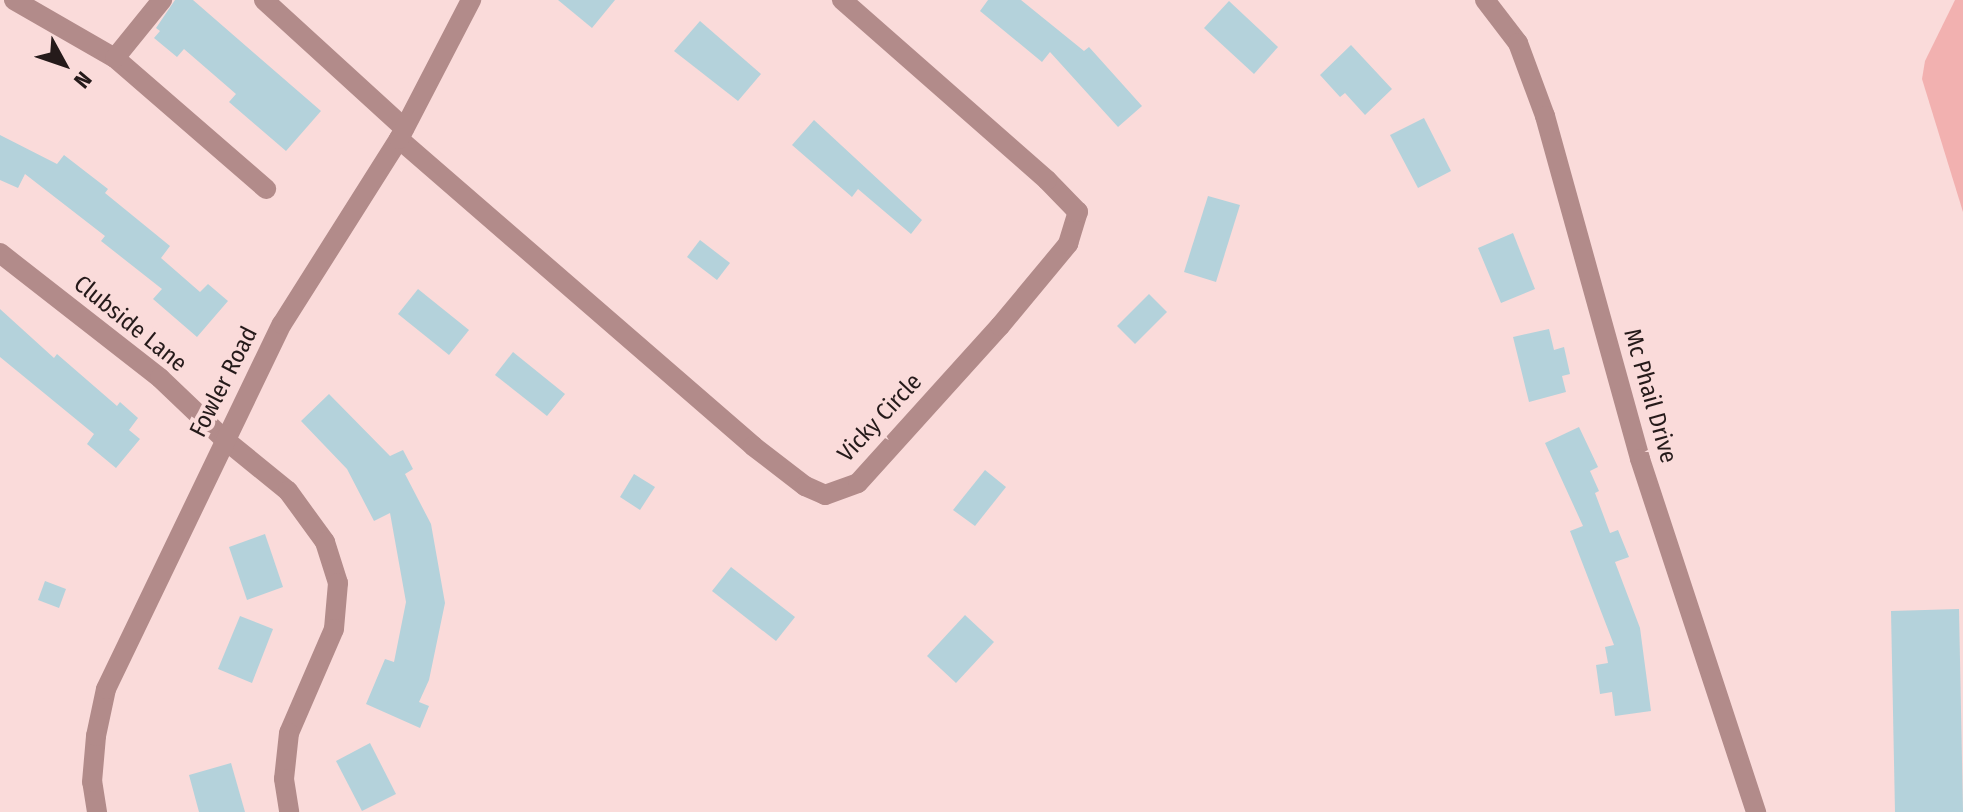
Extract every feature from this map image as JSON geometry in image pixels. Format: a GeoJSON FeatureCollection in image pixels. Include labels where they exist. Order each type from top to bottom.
{"type":"FeatureCollection","features":[{"type":"Feature","properties":{"kind":"street"},"geometry":{"type":"LineString","coordinates":[[14,0],[115,58],[266,189]]}},
{"type":"Feature","properties":{"kind":"street"},"geometry":{"type":"LineString","coordinates":[[115,58],[162,0]]}},
{"type":"Feature","properties":{"kind":"street"},"geometry":{"type":"LineString","coordinates":[[264,0],[402,133]]}},
{"type":"Feature","properties":{"kind":"street","name":"Fowler Road"},"geometry":{"type":"LineString","coordinates":[[97,812],[92,782],[96,736],[106,689],[282,324],[402,133],[471,0]]}},
{"type":"Feature","properties":{"kind":"street","name":"Vicky Circle"},"geometry":{"type":"LineString","coordinates":[[402,133],[753,446],[805,486],[825,495],[858,483],[1000,326],[1068,244],[1078,212],[1047,180],[842,0]]}},
{"type":"Feature","properties":{"kind":"street","name":"Mc Phail Drive"},"geometry":{"type":"LineString","coordinates":[[1485,0],[1518,43],[1545,116],[1640,459],[1756,812]]}},
{"type":"Feature","properties":{"kind":"street","name":"Clubside Lane"},"geometry":{"type":"LineString","coordinates":[[0,253],[160,378],[224,439],[288,491],[325,542],[338,583],[334,629],[289,733],[284,779],[289,812]]}},
{"type":"Feature","properties":{"kind":"shaded area"},"geometry":{"type":"Polygon","coordinates":[[[1955,0],[1963,0],[1963,212],[1922,79],[1925,61],[1955,0]]]}},
{"type":"Feature","properties":{"kind":"building"},"geometry":{"type":"Polygon","coordinates":[[[175,0],[193,0],[321,111],[286,151],[229,102],[236,94],[184,49],[177,57],[154,38],[160,31],[156,28],[175,0]]]}},
{"type":"Feature","properties":{"kind":"building"},"geometry":{"type":"Polygon","coordinates":[[[558,0],[615,0],[592,28],[558,0]]]}},
{"type":"Feature","properties":{"kind":"building"},"geometry":{"type":"Polygon","coordinates":[[[988,0],[1021,0],[1084,51],[1089,47],[1142,106],[1118,127],[1050,52],[1042,62],[980,11],[988,0]]]}},
{"type":"Feature","properties":{"kind":"building"},"geometry":{"type":"Polygon","coordinates":[[[1229,1],[1278,47],[1254,74],[1204,28],[1229,1]]]}},
{"type":"Feature","properties":{"kind":"building"},"geometry":{"type":"Polygon","coordinates":[[[700,21],[761,74],[738,101],[674,51],[700,21]]]}},
{"type":"Feature","properties":{"kind":"building"},"geometry":{"type":"Polygon","coordinates":[[[1351,45],[1392,89],[1365,115],[1345,93],[1340,97],[1320,75],[1351,45]]]}},
{"type":"Feature","properties":{"kind":"building"},"geometry":{"type":"Polygon","coordinates":[[[1424,118],[1451,171],[1418,188],[1390,135],[1424,118]]]}},
{"type":"Feature","properties":{"kind":"building"},"geometry":{"type":"Polygon","coordinates":[[[814,120],[922,220],[911,234],[858,189],[852,197],[792,145],[814,120]]]}},
{"type":"Feature","properties":{"kind":"building"},"geometry":{"type":"Polygon","coordinates":[[[0,135],[57,164],[64,155],[108,189],[105,193],[170,246],[161,258],[200,292],[208,284],[228,301],[197,337],[153,299],[162,289],[101,241],[105,236],[25,174],[18,188],[0,180],[0,135]]]}},
{"type":"Feature","properties":{"kind":"building"},"geometry":{"type":"Polygon","coordinates":[[[1208,196],[1240,205],[1216,282],[1184,272],[1208,196]]]}},
{"type":"Feature","properties":{"kind":"building"},"geometry":{"type":"Polygon","coordinates":[[[1513,233],[1535,289],[1501,303],[1478,248],[1513,233]]]}},
{"type":"Feature","properties":{"kind":"building"},"geometry":{"type":"Polygon","coordinates":[[[700,240],[730,263],[717,280],[687,257],[700,240]]]}},
{"type":"Feature","properties":{"kind":"building"},"geometry":{"type":"Polygon","coordinates":[[[418,289],[469,330],[449,355],[398,314],[418,289]]]}},
{"type":"Feature","properties":{"kind":"building"},"geometry":{"type":"Polygon","coordinates":[[[1149,294],[1167,312],[1135,344],[1117,326],[1149,294]]]}},
{"type":"Feature","properties":{"kind":"building"},"geometry":{"type":"Polygon","coordinates":[[[0,309],[54,358],[57,354],[117,406],[120,402],[138,418],[129,430],[140,439],[116,468],[87,444],[94,434],[0,357],[0,309]]]}},
{"type":"Feature","properties":{"kind":"building"},"geometry":{"type":"Polygon","coordinates":[[[1549,329],[1554,350],[1564,347],[1570,374],[1562,376],[1566,392],[1529,402],[1513,337],[1549,329]]]}},
{"type":"Feature","properties":{"kind":"building"},"geometry":{"type":"Polygon","coordinates":[[[513,352],[565,394],[547,416],[495,375],[513,352]]]}},
{"type":"Feature","properties":{"kind":"building"},"geometry":{"type":"Polygon","coordinates":[[[329,394],[390,456],[403,450],[413,469],[405,474],[431,524],[445,603],[429,680],[419,702],[429,706],[420,728],[366,704],[385,659],[394,662],[406,602],[390,513],[374,521],[347,469],[301,421],[329,394]]]}},
{"type":"Feature","properties":{"kind":"building"},"geometry":{"type":"Polygon","coordinates":[[[1579,427],[1598,467],[1590,471],[1599,491],[1595,493],[1610,533],[1618,530],[1629,557],[1615,562],[1640,628],[1651,711],[1615,716],[1612,692],[1600,694],[1596,665],[1608,663],[1605,647],[1614,645],[1570,531],[1583,526],[1545,443],[1579,427]]]}},
{"type":"Feature","properties":{"kind":"building"},"geometry":{"type":"Polygon","coordinates":[[[985,470],[1006,487],[975,526],[953,510],[985,470]]]}},
{"type":"Feature","properties":{"kind":"building"},"geometry":{"type":"Polygon","coordinates":[[[634,474],[655,487],[640,510],[620,497],[634,474]]]}},
{"type":"Feature","properties":{"kind":"building"},"geometry":{"type":"Polygon","coordinates":[[[265,534],[283,587],[247,600],[229,547],[265,534]]]}},
{"type":"Feature","properties":{"kind":"building"},"geometry":{"type":"Polygon","coordinates":[[[731,567],[795,617],[776,641],[712,591],[731,567]]]}},
{"type":"Feature","properties":{"kind":"building"},"geometry":{"type":"Polygon","coordinates":[[[45,581],[66,589],[59,608],[38,600],[45,581]]]}},
{"type":"Feature","properties":{"kind":"building"},"geometry":{"type":"Polygon","coordinates":[[[1959,609],[1963,812],[1895,812],[1891,611],[1959,609]]]}},
{"type":"Feature","properties":{"kind":"building"},"geometry":{"type":"Polygon","coordinates":[[[965,615],[994,642],[956,683],[927,656],[965,615]]]}},
{"type":"Feature","properties":{"kind":"building"},"geometry":{"type":"Polygon","coordinates":[[[240,616],[273,629],[252,683],[218,669],[240,616]]]}},
{"type":"Feature","properties":{"kind":"building"},"geometry":{"type":"Polygon","coordinates":[[[370,743],[396,794],[362,811],[336,761],[370,743]]]}},
{"type":"Feature","properties":{"kind":"building"},"geometry":{"type":"Polygon","coordinates":[[[231,763],[245,812],[199,812],[189,775],[231,763]]]}}]}
